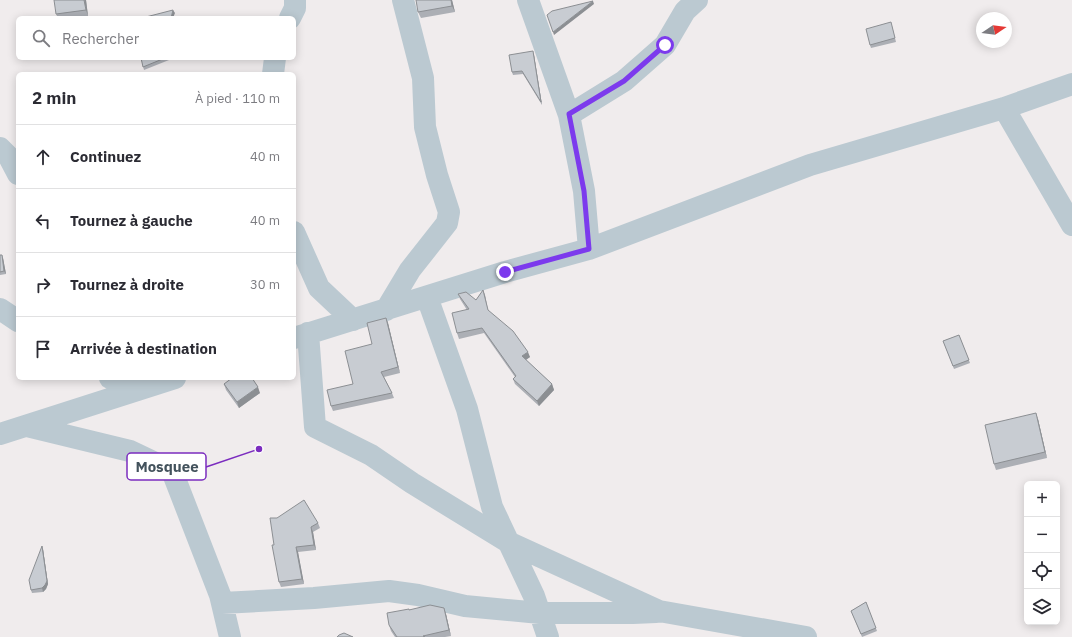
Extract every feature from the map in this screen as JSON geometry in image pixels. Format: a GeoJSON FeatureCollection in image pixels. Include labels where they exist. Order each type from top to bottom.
{"type":"FeatureCollection","features":[{"type":"Feature","properties":{"kind":"street"},"geometry":{"type":"LineString","coordinates":[[291,16],[295,8],[295,0]]}},
{"type":"Feature","properties":{"kind":"street"},"geometry":{"type":"LineString","coordinates":[[386,310],[410,270],[447,223],[449,212],[437,176],[425,127],[423,78],[403,0]]}},
{"type":"Feature","properties":{"kind":"street"},"geometry":{"type":"LineString","coordinates":[[528,0],[569,114],[584,191],[589,249]]}},
{"type":"Feature","properties":{"kind":"street"},"geometry":{"type":"LineString","coordinates":[[569,114],[624,81],[665,45],[685,11],[697,0]]}},
{"type":"Feature","properties":{"kind":"street"},"geometry":{"type":"LineString","coordinates":[[273,72],[275,60]]}},
{"type":"Feature","properties":{"kind":"street"},"geometry":{"type":"LineString","coordinates":[[806,637],[753,632],[659,611],[508,542],[412,483],[371,455],[315,426],[301,336],[505,272],[589,249],[810,165],[1004,108],[1072,84]]}},
{"type":"Feature","properties":{"kind":"street"},"geometry":{"type":"LineString","coordinates":[[1004,108],[1072,224]]}},
{"type":"Feature","properties":{"kind":"street"},"geometry":{"type":"LineString","coordinates":[[0,148],[8,157],[16,171]]}},
{"type":"Feature","properties":{"kind":"street"},"geometry":{"type":"LineString","coordinates":[[296,236],[319,288],[353,320]]}},
{"type":"Feature","properties":{"kind":"street"},"geometry":{"type":"LineString","coordinates":[[427,297],[467,409],[492,507],[534,596],[548,637]]}},
{"type":"Feature","properties":{"kind":"street"},"geometry":{"type":"LineString","coordinates":[[0,309],[16,320]]}},
{"type":"Feature","properties":{"kind":"street"},"geometry":{"type":"LineString","coordinates":[[114,380],[137,390]]}},
{"type":"Feature","properties":{"kind":"street"},"geometry":{"type":"LineString","coordinates":[[0,434],[169,380]]}},
{"type":"Feature","properties":{"kind":"street"},"geometry":{"type":"LineString","coordinates":[[26,426],[130,451],[172,471],[220,595],[230,637]]}},
{"type":"Feature","properties":{"kind":"street"},"geometry":{"type":"LineString","coordinates":[[222,603],[314,598],[389,590],[418,594],[465,606],[540,613],[633,613],[659,611]]}},
{"type":"Feature","properties":{"kind":"building"},"geometry":{"type":"Polygon","coordinates":[[[54,0],[84,0],[86,10],[56,14],[54,0]]]}},
{"type":"Feature","properties":{"kind":"building"},"geometry":{"type":"Polygon","coordinates":[[[416,0],[451,0],[452,6],[418,12],[416,0]]]}},
{"type":"Feature","properties":{"kind":"building"},"geometry":{"type":"Polygon","coordinates":[[[593,1],[553,32],[547,15],[552,11],[593,1]]]}},
{"type":"Feature","properties":{"kind":"building"},"geometry":{"type":"Polygon","coordinates":[[[173,10],[172,16],[150,16],[173,10]]]}},
{"type":"Feature","properties":{"kind":"building"},"geometry":{"type":"Polygon","coordinates":[[[891,22],[895,38],[870,45],[866,29],[891,22]]]}},
{"type":"Feature","properties":{"kind":"building"},"geometry":{"type":"Polygon","coordinates":[[[533,51],[541,102],[522,71],[512,72],[509,55],[533,51]]]}},
{"type":"Feature","properties":{"kind":"building"},"geometry":{"type":"Polygon","coordinates":[[[141,60],[160,60],[143,67],[141,60]]]}},
{"type":"Feature","properties":{"kind":"building"},"geometry":{"type":"Polygon","coordinates":[[[0,255],[2,255],[4,271],[0,272],[0,255]]]}},
{"type":"Feature","properties":{"kind":"building"},"geometry":{"type":"Polygon","coordinates":[[[483,290],[488,310],[513,331],[528,352],[522,356],[552,384],[537,401],[513,379],[516,376],[482,328],[457,333],[452,313],[469,309],[458,294],[466,292],[476,300],[483,290]]]}},
{"type":"Feature","properties":{"kind":"building"},"geometry":{"type":"Polygon","coordinates":[[[386,318],[398,367],[381,372],[392,393],[331,406],[327,390],[353,384],[345,351],[372,344],[367,323],[386,318]]]}},
{"type":"Feature","properties":{"kind":"building"},"geometry":{"type":"Polygon","coordinates":[[[959,335],[969,360],[953,366],[943,341],[959,335]]]}},
{"type":"Feature","properties":{"kind":"building"},"geometry":{"type":"Polygon","coordinates":[[[229,380],[253,380],[258,387],[237,402],[224,384],[229,380]]]}},
{"type":"Feature","properties":{"kind":"building"},"geometry":{"type":"Polygon","coordinates":[[[1036,413],[1045,452],[994,464],[985,425],[1036,413]]]}},
{"type":"Feature","properties":{"kind":"building"},"geometry":{"type":"Polygon","coordinates":[[[304,500],[318,523],[311,527],[314,545],[296,547],[302,579],[279,582],[272,545],[274,545],[270,518],[277,518],[304,500]]]}},
{"type":"Feature","properties":{"kind":"building"},"geometry":{"type":"Polygon","coordinates":[[[42,546],[47,581],[42,588],[31,590],[29,580],[42,546]]]}},
{"type":"Feature","properties":{"kind":"building"},"geometry":{"type":"Polygon","coordinates":[[[866,602],[876,628],[861,634],[851,611],[866,602]]]}},
{"type":"Feature","properties":{"kind":"building"},"geometry":{"type":"Polygon","coordinates":[[[430,605],[444,608],[449,630],[423,636],[425,637],[397,637],[389,625],[387,613],[430,605]]]}},
{"type":"Feature","properties":{"kind":"building"},"geometry":{"type":"Polygon","coordinates":[[[344,633],[353,637],[337,637],[344,633]]]}},
{"type":"Feature","properties":{"kind":"place","name":"Mosquee"},"geometry":{"type":"Point","coordinates":[259,449]}},
{"type":"Feature","properties":{"kind":"route"},"geometry":{"type":"LineString","coordinates":[[505,272],[589,249],[584,191],[569,114],[624,81],[665,45]]}}]}
